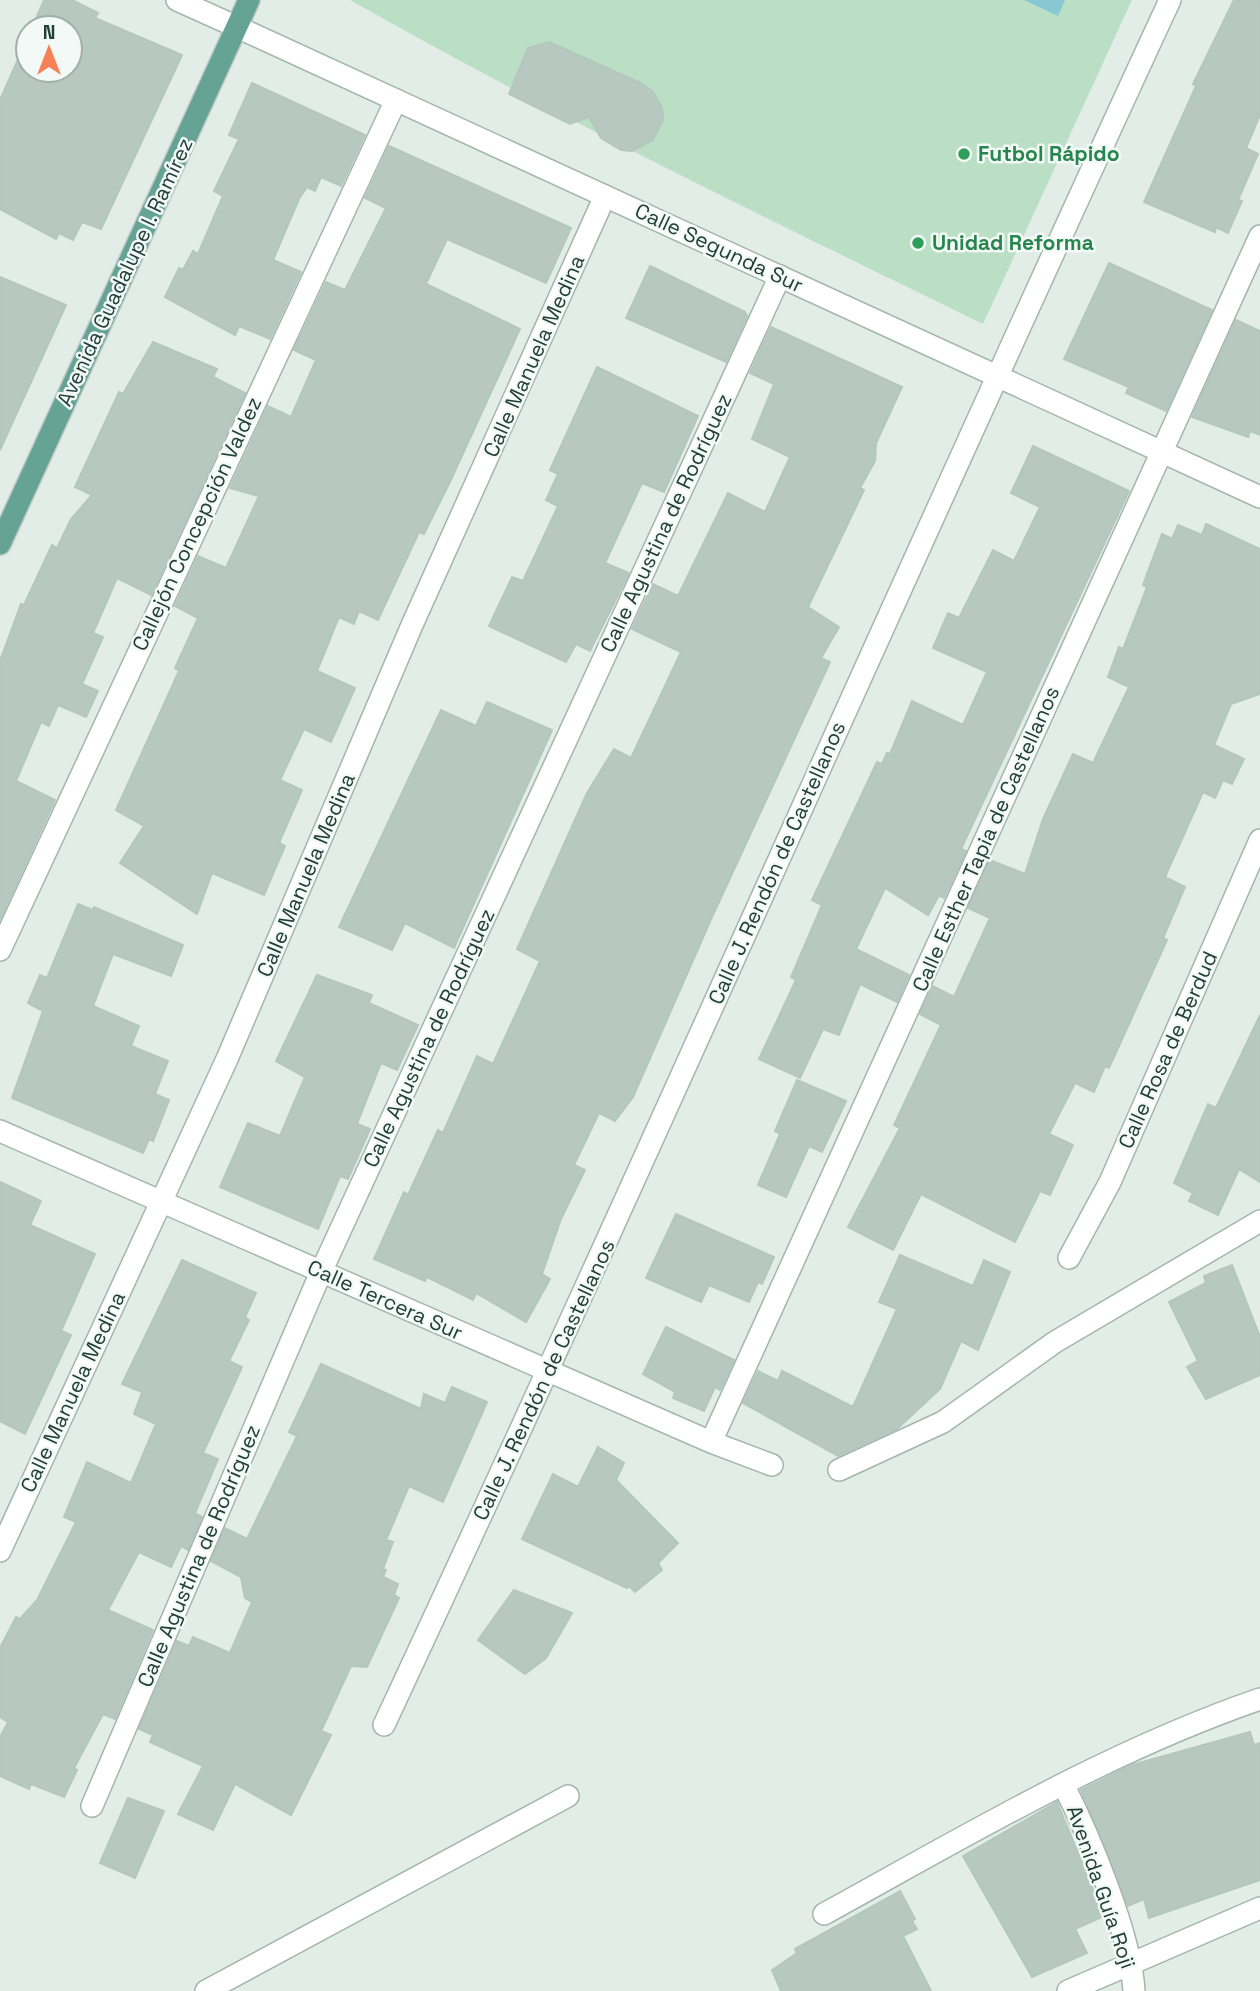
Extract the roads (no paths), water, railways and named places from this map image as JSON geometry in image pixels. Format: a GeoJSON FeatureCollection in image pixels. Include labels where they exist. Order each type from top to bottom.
{"type":"FeatureCollection","features":[{"type":"Feature","properties":{"kind":"main road","name":"Avenida Guadalupe I. Ramírez"},"geometry":{"type":"LineString","coordinates":[[0,544],[249,0]]}},
{"type":"Feature","properties":{"kind":"street","name":"Calle Segunda Sur"},"geometry":{"type":"LineString","coordinates":[[177,0],[1260,497]]}},
{"type":"Feature","properties":{"kind":"street","name":"Calle J. Rendón de Castellanos"},"geometry":{"type":"LineString","coordinates":[[384,1725],[549,1371],[995,376],[1170,0]]}},
{"type":"Feature","properties":{"kind":"street","name":"Callejón Concepción Valdez"},"geometry":{"type":"LineString","coordinates":[[0,950],[396,100]]}},
{"type":"Feature","properties":{"kind":"street","name":"Calle Manuela Medina"},"geometry":{"type":"LineString","coordinates":[[0,1551],[233,1046],[412,625],[605,196]]}},
{"type":"Feature","properties":{"kind":"street","name":"Calle Esther Tapia de Castellanos"},"geometry":{"type":"LineString","coordinates":[[711,1442],[1260,236]]}},
{"type":"Feature","properties":{"kind":"street","name":"Calle Agustina de Rodríguez"},"geometry":{"type":"LineString","coordinates":[[92,1806],[321,1272],[780,276]]}},
{"type":"Feature","properties":{"kind":"street","name":"Calle Rosa de Berdud"},"geometry":{"type":"LineString","coordinates":[[1069,1258],[1110,1182],[1260,840]]}},
{"type":"Feature","properties":{"kind":"street","name":"Calle Tercera Sur"},"geometry":{"type":"LineString","coordinates":[[0,1131],[711,1442],[772,1465]]}},
{"type":"Feature","properties":{"kind":"street"},"geometry":{"type":"LineString","coordinates":[[839,1470],[943,1422],[1055,1342],[1260,1221]]}},
{"type":"Feature","properties":{"kind":"street"},"geometry":{"type":"LineString","coordinates":[[824,1914],[1063,1784],[1206,1718],[1260,1699]]}},
{"type":"Feature","properties":{"kind":"street","name":"Avenida Guía Roji"},"geometry":{"type":"LineString","coordinates":[[1063,1784],[1082,1821],[1132,1964],[1134,1991]]}},
{"type":"Feature","properties":{"kind":"street"},"geometry":{"type":"LineString","coordinates":[[206,1991],[568,1796]]}},
{"type":"Feature","properties":{"kind":"street"},"geometry":{"type":"LineString","coordinates":[[1068,1991],[1260,1908]]}},
{"type":"Feature","properties":{"kind":"water"},"geometry":{"type":"Polygon","coordinates":[[[1024,0],[1065,0],[1058,16],[1024,0]]]}},
{"type":"Feature","properties":{"kind":"place","name":"Futbol Rápido"},"geometry":{"type":"Point","coordinates":[964,154]}},
{"type":"Feature","properties":{"kind":"place","name":"Unidad Reforma"},"geometry":{"type":"Point","coordinates":[918,243]}}]}
